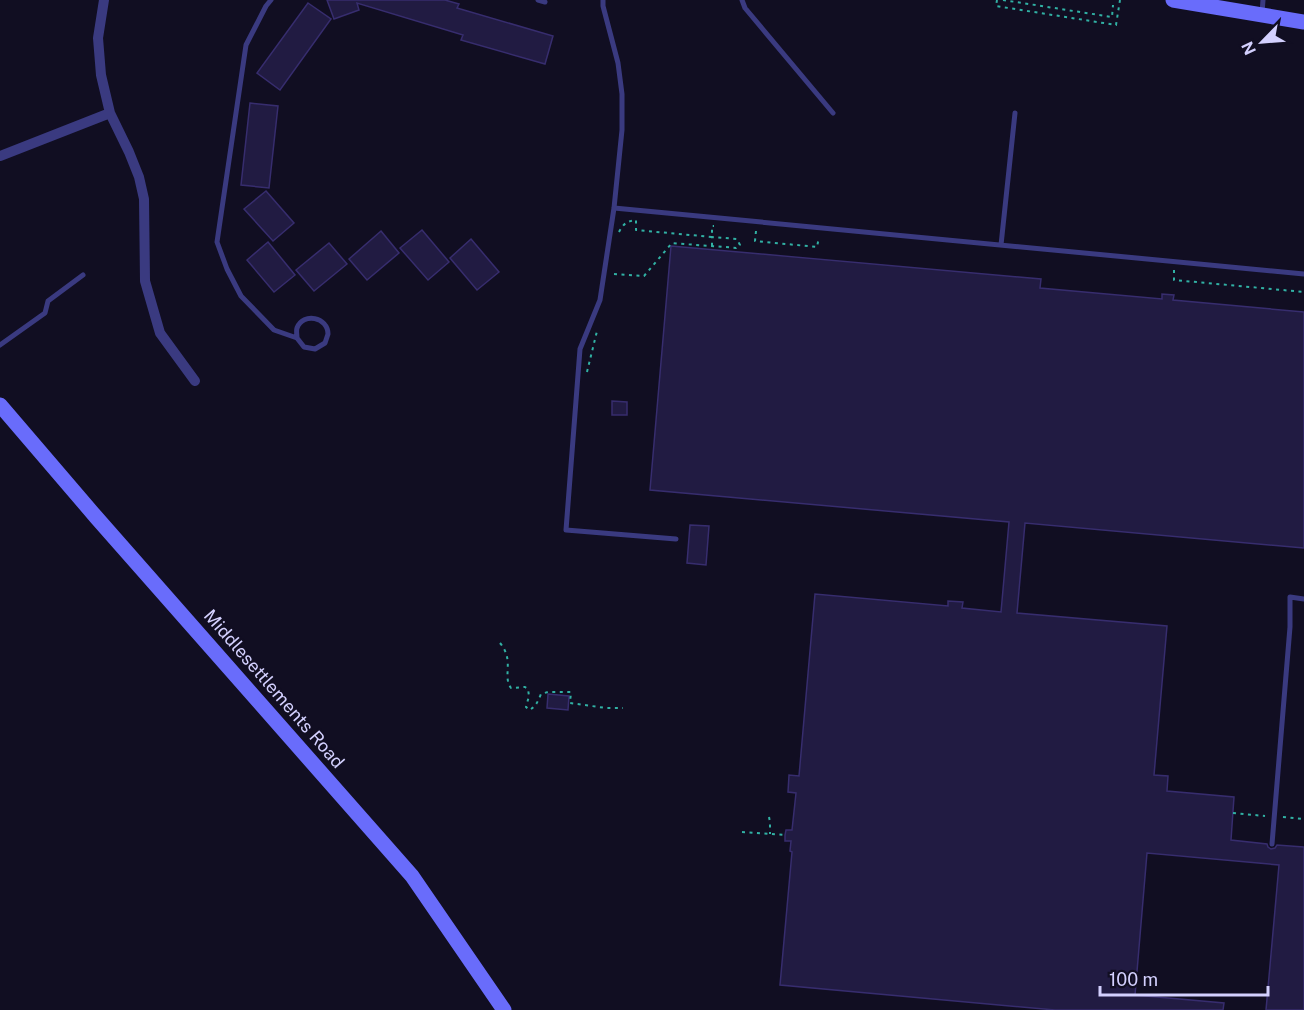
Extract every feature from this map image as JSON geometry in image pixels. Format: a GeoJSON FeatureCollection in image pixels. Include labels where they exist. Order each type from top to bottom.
{"type":"FeatureCollection","features":[{"type":"Feature","properties":{"kind":"street"},"geometry":{"type":"LineString","coordinates":[[104,0],[98,38],[101,75],[110,113],[139,177],[144,199],[145,281],[160,333],[195,381]]}},
{"type":"Feature","properties":{"kind":"street"},"geometry":{"type":"LineString","coordinates":[[1173,0],[1262,7],[1304,22]]}},
{"type":"Feature","properties":{"kind":"street"},"geometry":{"type":"LineString","coordinates":[[0,156],[110,113]]}},
{"type":"Feature","properties":{"kind":"street","name":"Middlesettlements Road"},"geometry":{"type":"LineString","coordinates":[[0,405],[412,876],[504,1010]]}},
{"type":"Feature","properties":{"kind":"lane"},"geometry":{"type":"LineString","coordinates":[[272,0],[266,6],[246,45],[217,242],[227,269],[241,296],[274,330],[297,338],[304,347],[315,350],[325,343],[328,332],[324,322],[314,317],[304,319],[297,327],[297,338]]}},
{"type":"Feature","properties":{"kind":"lane"},"geometry":{"type":"LineString","coordinates":[[538,0],[545,2]]}},
{"type":"Feature","properties":{"kind":"lane"},"geometry":{"type":"LineString","coordinates":[[603,0],[618,63],[622,94],[622,130],[614,208],[600,300],[580,349],[566,530],[676,539]]}},
{"type":"Feature","properties":{"kind":"lane"},"geometry":{"type":"LineString","coordinates":[[742,0],[745,8],[833,113]]}},
{"type":"Feature","properties":{"kind":"lane"},"geometry":{"type":"LineString","coordinates":[[1001,245],[1015,113]]}},
{"type":"Feature","properties":{"kind":"lane"},"geometry":{"type":"LineString","coordinates":[[614,208],[1304,274]]}},
{"type":"Feature","properties":{"kind":"lane"},"geometry":{"type":"LineString","coordinates":[[0,345],[45,313],[48,301],[83,275]]}},
{"type":"Feature","properties":{"kind":"lane"},"geometry":{"type":"LineString","coordinates":[[1272,844],[1290,627],[1290,597],[1304,599]]}},
{"type":"Feature","properties":{"kind":"path"},"geometry":{"type":"LineString","coordinates":[[997,0],[996,6],[1116,25],[1120,0]]}},
{"type":"Feature","properties":{"kind":"path"},"geometry":{"type":"LineString","coordinates":[[1003,0],[1112,17],[1113,6]]}},
{"type":"Feature","properties":{"kind":"path"},"geometry":{"type":"LineString","coordinates":[[614,275],[644,276],[672,243],[736,248],[740,245],[737,239],[636,230],[636,220],[623,224],[616,239]]}},
{"type":"Feature","properties":{"kind":"path"},"geometry":{"type":"LineString","coordinates":[[711,246],[712,226],[723,227]]}},
{"type":"Feature","properties":{"kind":"path"},"geometry":{"type":"LineString","coordinates":[[756,231],[754,241],[817,247],[818,237]]}},
{"type":"Feature","properties":{"kind":"path"},"geometry":{"type":"LineString","coordinates":[[1174,270],[1174,280],[1304,292]]}},
{"type":"Feature","properties":{"kind":"path"},"geometry":{"type":"LineString","coordinates":[[588,371],[598,326]]}},
{"type":"Feature","properties":{"kind":"path"},"geometry":{"type":"LineString","coordinates":[[500,643],[508,656],[507,683],[511,688],[525,687],[528,689],[526,707],[529,710],[537,704],[541,694],[555,692],[571,692],[570,703],[623,708]]}},
{"type":"Feature","properties":{"kind":"path"},"geometry":{"type":"LineString","coordinates":[[769,817],[770,834]]}},
{"type":"Feature","properties":{"kind":"path"},"geometry":{"type":"LineString","coordinates":[[742,832],[785,834]]}},
{"type":"Feature","properties":{"kind":"building"},"geometry":{"type":"Polygon","coordinates":[[[327,0],[445,0],[459,4],[457,8],[553,36],[545,64],[461,40],[463,35],[357,3],[359,10],[334,19],[327,0]]]}},
{"type":"Feature","properties":{"kind":"building"},"geometry":{"type":"Polygon","coordinates":[[[308,3],[331,19],[280,90],[257,73],[308,3]]]}},
{"type":"Feature","properties":{"kind":"building"},"geometry":{"type":"Polygon","coordinates":[[[250,103],[278,106],[269,188],[241,185],[250,103]]]}},
{"type":"Feature","properties":{"kind":"building"},"geometry":{"type":"Polygon","coordinates":[[[266,191],[294,223],[273,241],[244,209],[266,191]]]}},
{"type":"Feature","properties":{"kind":"building"},"geometry":{"type":"Polygon","coordinates":[[[422,230],[449,262],[428,280],[400,248],[422,230]]]}},
{"type":"Feature","properties":{"kind":"building"},"geometry":{"type":"Polygon","coordinates":[[[381,231],[399,253],[367,280],[349,259],[381,231]]]}},
{"type":"Feature","properties":{"kind":"building"},"geometry":{"type":"Polygon","coordinates":[[[471,239],[499,272],[477,290],[450,258],[471,239]]]}},
{"type":"Feature","properties":{"kind":"building"},"geometry":{"type":"Polygon","coordinates":[[[268,242],[295,275],[274,292],[247,260],[268,242]]]}},
{"type":"Feature","properties":{"kind":"building"},"geometry":{"type":"Polygon","coordinates":[[[329,243],[347,264],[314,291],[296,270],[329,243]]]}},
{"type":"Feature","properties":{"kind":"building"},"geometry":{"type":"Polygon","coordinates":[[[671,246],[1041,279],[1040,288],[1162,299],[1162,294],[1174,295],[1173,300],[1304,312],[1304,548],[1025,523],[1017,613],[1167,626],[1154,775],[1168,776],[1167,791],[1234,797],[1231,840],[1267,844],[1271,849],[1277,845],[1304,847],[1304,1010],[1266,1010],[1279,865],[1147,853],[1135,995],[1224,1003],[1223,1010],[1055,1010],[780,985],[792,852],[790,851],[791,841],[785,841],[785,835],[786,830],[792,830],[796,793],[788,792],[789,775],[799,776],[815,594],[948,606],[948,601],[963,602],[962,608],[1001,612],[1009,522],[650,490],[671,246]]]}},
{"type":"Feature","properties":{"kind":"building"},"geometry":{"type":"Polygon","coordinates":[[[612,401],[627,402],[627,415],[612,415],[612,401]]]}},
{"type":"Feature","properties":{"kind":"building"},"geometry":{"type":"Polygon","coordinates":[[[690,525],[709,526],[706,565],[687,563],[690,525]]]}},
{"type":"Feature","properties":{"kind":"building"},"geometry":{"type":"Polygon","coordinates":[[[548,694],[569,696],[568,710],[547,708],[548,694]]]}}]}
